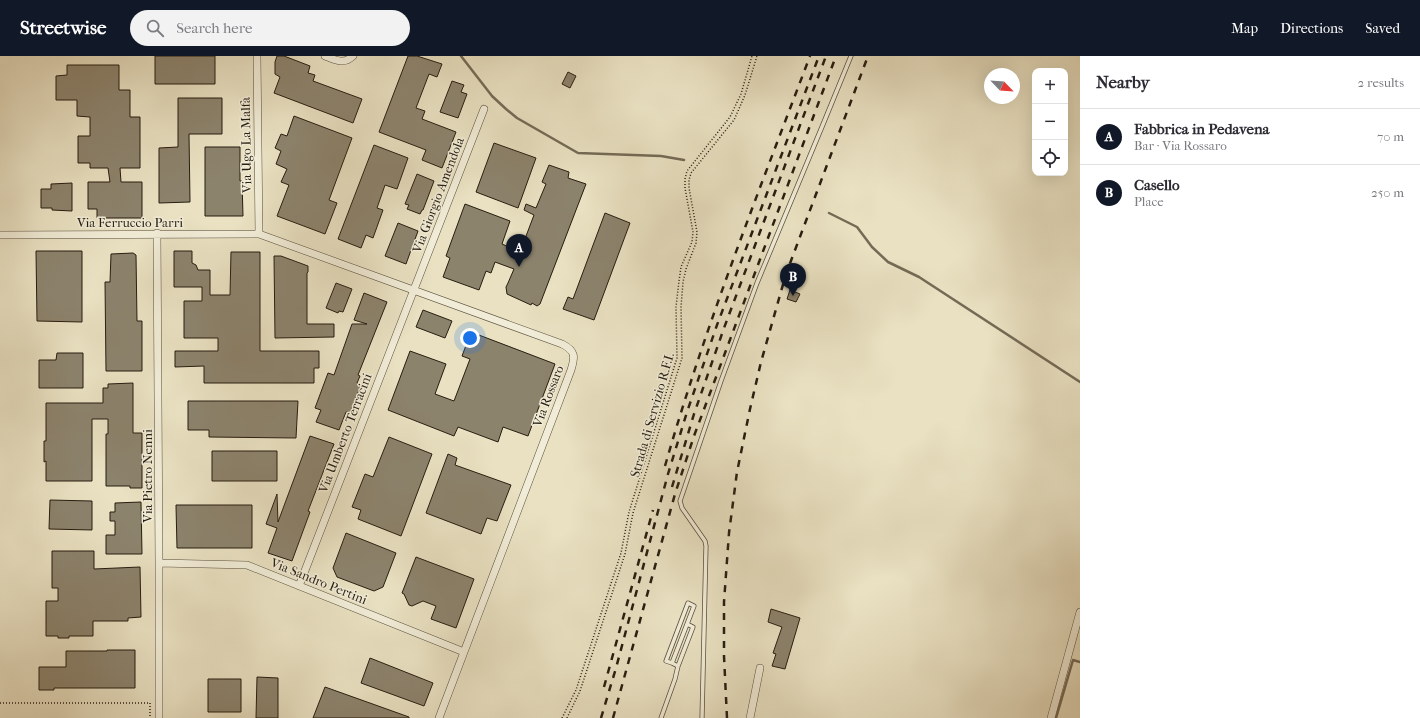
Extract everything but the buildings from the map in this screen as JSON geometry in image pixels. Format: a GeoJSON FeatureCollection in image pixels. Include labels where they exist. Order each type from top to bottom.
{"type":"FeatureCollection","features":[{"type":"Feature","properties":{"kind":"street","name":"Via Ugo La Malfa"},"geometry":{"type":"LineString","coordinates":[[257,56],[259,234]]}},
{"type":"Feature","properties":{"kind":"street"},"geometry":{"type":"LineString","coordinates":[[325,56],[337,61],[342,61],[348,60],[352,56]]}},
{"type":"Feature","properties":{"kind":"street","name":"Via Giorgio Amendola"},"geometry":{"type":"LineString","coordinates":[[414,289],[484,109]]}},
{"type":"Feature","properties":{"kind":"street","name":"Via Pietro Nenni"},"geometry":{"type":"LineString","coordinates":[[157,233],[159,718]]}},
{"type":"Feature","properties":{"kind":"street","name":"Via Ferruccio Parri"},"geometry":{"type":"LineString","coordinates":[[0,234],[259,234]]}},
{"type":"Feature","properties":{"kind":"street","name":"Via Rossaro"},"geometry":{"type":"LineString","coordinates":[[259,234],[562,344],[571,349],[574,356],[571,370],[439,718]]}},
{"type":"Feature","properties":{"kind":"street","name":"Via Umberto Terracini"},"geometry":{"type":"LineString","coordinates":[[299,586],[414,289]]}},
{"type":"Feature","properties":{"kind":"street","name":"Via Sandro Pertini"},"geometry":{"type":"LineString","coordinates":[[159,563],[247,565],[464,652]]}},
{"type":"Feature","properties":{"kind":"street"},"geometry":{"type":"LineString","coordinates":[[1051,718],[1080,612]]}},
{"type":"Feature","properties":{"kind":"street"},"geometry":{"type":"LineString","coordinates":[[750,718],[760,668]]}},
{"type":"Feature","properties":{"kind":"lane"},"geometry":{"type":"LineString","coordinates":[[702,718],[706,546],[705,541],[682,508],[680,501],[721,381],[757,283],[851,56]]}},
{"type":"Feature","properties":{"kind":"lane"},"geometry":{"type":"LineString","coordinates":[[672,663],[694,606],[688,603],[666,661],[678,666]]}},
{"type":"Feature","properties":{"kind":"lane"},"geometry":{"type":"LineString","coordinates":[[660,718],[693,628],[686,624]]}},
{"type":"Feature","properties":{"kind":"path"},"geometry":{"type":"LineString","coordinates":[[562,718],[576,690],[621,553],[629,512],[677,358],[676,307],[678,281],[681,267],[692,242],[693,232],[685,188],[687,171],[730,117],[741,94],[752,56]]}},
{"type":"Feature","properties":{"kind":"path","name":"Strada di Servizio R.F.I."},"geometry":{"type":"LineString","coordinates":[[567,718],[580,691],[625,554],[633,513],[682,358],[681,307],[683,282],[686,269],[696,244],[697,232],[689,188],[691,173],[734,120],[745,95],[757,56]]}},
{"type":"Feature","properties":{"kind":"path"},"geometry":{"type":"LineString","coordinates":[[0,703],[150,703],[150,718]]}},
{"type":"Feature","properties":{"kind":"waterway"},"geometry":{"type":"LineString","coordinates":[[461,56],[492,96],[506,109],[517,118],[578,153],[661,156],[684,160]]}},
{"type":"Feature","properties":{"kind":"waterway"},"geometry":{"type":"LineString","coordinates":[[829,213],[857,227],[872,247],[888,262],[919,277],[1080,382]]}},
{"type":"Feature","properties":{"kind":"waterway"},"geometry":{"type":"LineString","coordinates":[[1056,718],[1073,660],[1080,662]]}},
{"type":"Feature","properties":{"kind":"railway"},"geometry":{"type":"LineString","coordinates":[[665,466],[697,362],[715,310],[810,56]]}},
{"type":"Feature","properties":{"kind":"railway"},"geometry":{"type":"LineString","coordinates":[[601,718],[616,668],[668,474],[687,412],[717,325],[819,56]]}},
{"type":"Feature","properties":{"kind":"railway"},"geometry":{"type":"LineString","coordinates":[[672,487],[694,414],[724,328],[826,56]]}},
{"type":"Feature","properties":{"kind":"railway"},"geometry":{"type":"LineString","coordinates":[[613,718],[675,494],[694,436],[836,56]]}},
{"type":"Feature","properties":{"kind":"railway"},"geometry":{"type":"LineString","coordinates":[[727,718],[724,656],[724,602],[729,533],[737,472],[750,409],[761,362],[786,274],[868,56]]}},
{"type":"Feature","properties":{"kind":"railway"},"geometry":{"type":"LineString","coordinates":[[604,687],[653,510]]}},
{"type":"Feature","properties":{"kind":"place","name":"Fabbrica in Pedavena"},"geometry":{"type":"Point","coordinates":[519,267]}},
{"type":"Feature","properties":{"kind":"place","name":"Casello"},"geometry":{"type":"Point","coordinates":[793,296]}}]}
